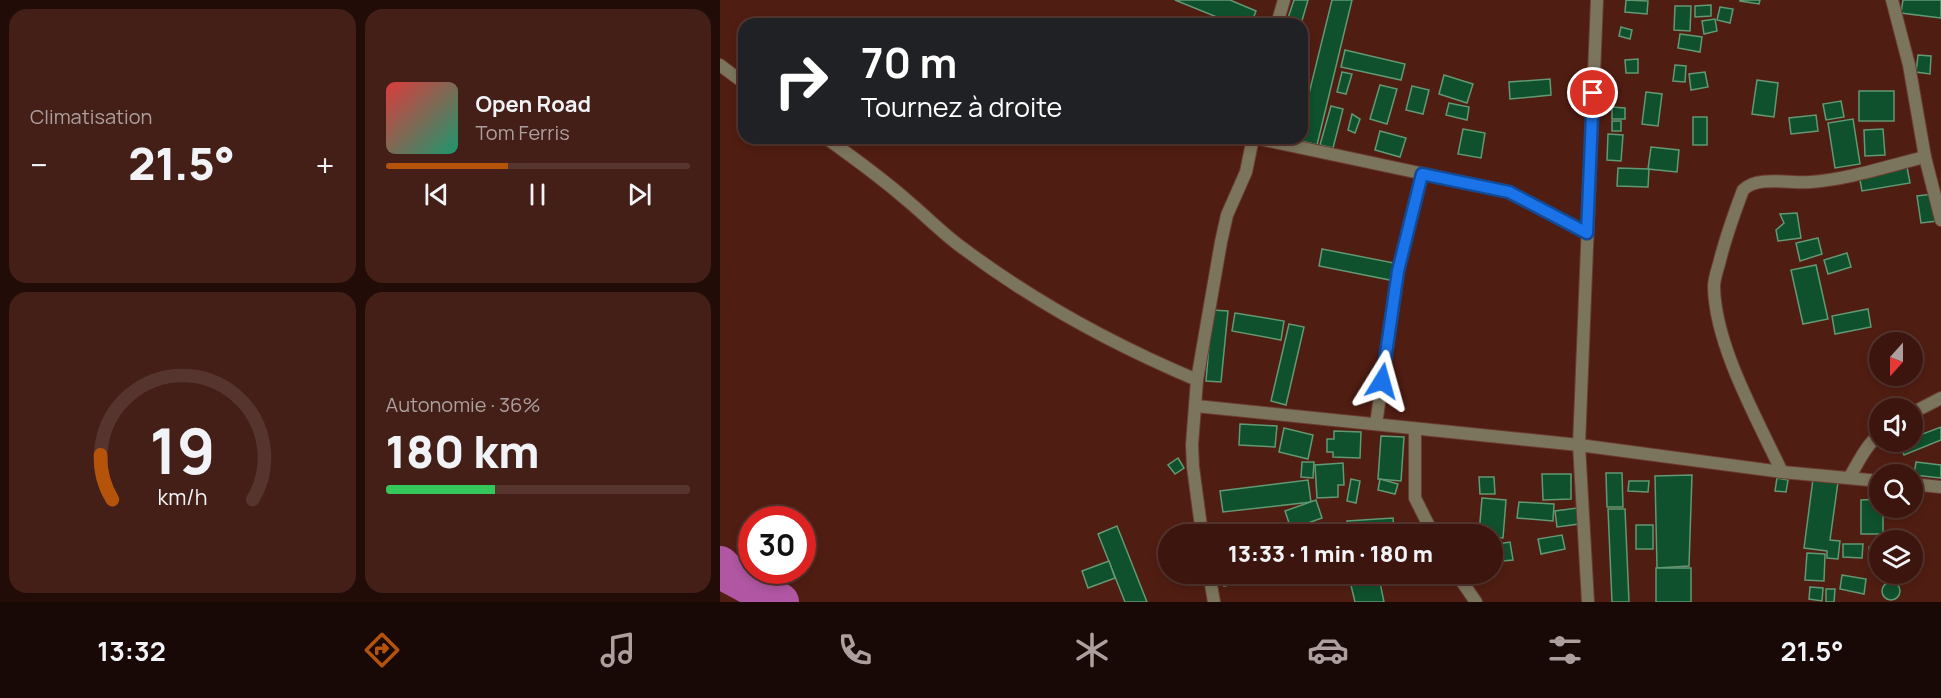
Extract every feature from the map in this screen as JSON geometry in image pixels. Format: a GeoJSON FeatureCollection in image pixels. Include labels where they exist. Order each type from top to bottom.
{"type":"FeatureCollection","features":[{"type":"Feature","properties":{"kind":"street"},"geometry":{"type":"LineString","coordinates":[[1279,18],[1284,0]]}},
{"type":"Feature","properties":{"kind":"street"},"geometry":{"type":"LineString","coordinates":[[1588,602],[1579,445],[1597,0]]}},
{"type":"Feature","properties":{"kind":"street"},"geometry":{"type":"LineString","coordinates":[[1892,0],[1911,74],[1925,157],[1941,220]]}},
{"type":"Feature","properties":{"kind":"street"},"geometry":{"type":"LineString","coordinates":[[720,65],[738,78]]}},
{"type":"Feature","properties":{"kind":"street"},"geometry":{"type":"LineString","coordinates":[[834,144],[908,201],[964,249],[1005,277],[1108,339],[1197,380]]}},
{"type":"Feature","properties":{"kind":"street"},"geometry":{"type":"LineString","coordinates":[[1201,524],[1192,467],[1197,380],[1227,214],[1246,172],[1253,144]]}},
{"type":"Feature","properties":{"kind":"street"},"geometry":{"type":"LineString","coordinates":[[1282,144],[1509,192],[1587,233]]}},
{"type":"Feature","properties":{"kind":"street"},"geometry":{"type":"LineString","coordinates":[[1782,472],[1730,357],[1717,311],[1714,285],[1725,240],[1743,189],[1748,184],[1758,182],[1810,182],[1841,178],[1925,157]]}},
{"type":"Feature","properties":{"kind":"street"},"geometry":{"type":"LineString","coordinates":[[1376,423],[1398,271],[1422,174]]}},
{"type":"Feature","properties":{"kind":"street"},"geometry":{"type":"LineString","coordinates":[[1923,407],[1941,398]]}},
{"type":"Feature","properties":{"kind":"street"},"geometry":{"type":"LineString","coordinates":[[1196,406],[1579,445],[1782,472],[1869,480]]}},
{"type":"Feature","properties":{"kind":"street"},"geometry":{"type":"LineString","coordinates":[[1414,429],[1415,498],[1428,524]]}},
{"type":"Feature","properties":{"kind":"street"},"geometry":{"type":"LineString","coordinates":[[1849,478],[1869,446]]}},
{"type":"Feature","properties":{"kind":"street"},"geometry":{"type":"LineString","coordinates":[[1923,485],[1941,487]]}},
{"type":"Feature","properties":{"kind":"street"},"geometry":{"type":"LineString","coordinates":[[1211,584],[1214,602]]}},
{"type":"Feature","properties":{"kind":"street"},"geometry":{"type":"LineString","coordinates":[[1464,584],[1476,602]]}},
{"type":"Feature","properties":{"kind":"building"},"geometry":{"type":"Polygon","coordinates":[[[1175,0],[1230,0],[1256,11],[1253,18],[1219,18],[1175,0]]]}},
{"type":"Feature","properties":{"kind":"building"},"geometry":{"type":"Polygon","coordinates":[[[1294,0],[1308,0],[1303,18],[1288,18],[1294,0]]]}},
{"type":"Feature","properties":{"kind":"building"},"geometry":{"type":"Polygon","coordinates":[[[1332,0],[1352,0],[1317,145],[1308,143],[1308,98],[1332,0]]]}},
{"type":"Feature","properties":{"kind":"building"},"geometry":{"type":"Polygon","coordinates":[[[1626,0],[1648,1],[1647,14],[1625,12],[1626,0]]]}},
{"type":"Feature","properties":{"kind":"building"},"geometry":{"type":"Polygon","coordinates":[[[1740,0],[1760,0],[1759,4],[1740,0]]]}},
{"type":"Feature","properties":{"kind":"building"},"geometry":{"type":"Polygon","coordinates":[[[1903,0],[1941,0],[1941,18],[1901,13],[1903,0]]]}},
{"type":"Feature","properties":{"kind":"building"},"geometry":{"type":"Polygon","coordinates":[[[1711,5],[1711,16],[1695,17],[1695,6],[1711,5]]]}},
{"type":"Feature","properties":{"kind":"building"},"geometry":{"type":"Polygon","coordinates":[[[1675,6],[1691,6],[1690,31],[1674,30],[1675,6]]]}},
{"type":"Feature","properties":{"kind":"building"},"geometry":{"type":"Polygon","coordinates":[[[1720,7],[1733,9],[1730,23],[1717,20],[1720,7]]]}},
{"type":"Feature","properties":{"kind":"building"},"geometry":{"type":"Polygon","coordinates":[[[1715,19],[1717,31],[1704,34],[1702,21],[1715,19]]]}},
{"type":"Feature","properties":{"kind":"building"},"geometry":{"type":"Polygon","coordinates":[[[1621,27],[1632,30],[1630,39],[1619,36],[1621,27]]]}},
{"type":"Feature","properties":{"kind":"building"},"geometry":{"type":"Polygon","coordinates":[[[1680,34],[1702,37],[1700,52],[1678,48],[1680,34]]]}},
{"type":"Feature","properties":{"kind":"building"},"geometry":{"type":"Polygon","coordinates":[[[1345,50],[1405,64],[1401,80],[1341,67],[1345,50]]]}},
{"type":"Feature","properties":{"kind":"building"},"geometry":{"type":"Polygon","coordinates":[[[1918,55],[1931,56],[1930,74],[1916,72],[1918,55]]]}},
{"type":"Feature","properties":{"kind":"building"},"geometry":{"type":"Polygon","coordinates":[[[1638,59],[1638,73],[1626,73],[1625,60],[1638,59]]]}},
{"type":"Feature","properties":{"kind":"building"},"geometry":{"type":"Polygon","coordinates":[[[1675,65],[1686,66],[1685,82],[1673,81],[1675,65]]]}},
{"type":"Feature","properties":{"kind":"building"},"geometry":{"type":"Polygon","coordinates":[[[1342,72],[1352,74],[1346,94],[1337,92],[1342,72]]]}},
{"type":"Feature","properties":{"kind":"building"},"geometry":{"type":"Polygon","coordinates":[[[1705,72],[1708,87],[1691,90],[1689,74],[1705,72]]]}},
{"type":"Feature","properties":{"kind":"building"},"geometry":{"type":"Polygon","coordinates":[[[1444,75],[1473,84],[1467,103],[1439,94],[1444,75]]]}},
{"type":"Feature","properties":{"kind":"building"},"geometry":{"type":"Polygon","coordinates":[[[1550,79],[1551,95],[1510,99],[1509,82],[1550,79]]]}},
{"type":"Feature","properties":{"kind":"building"},"geometry":{"type":"Polygon","coordinates":[[[1757,80],[1778,83],[1774,117],[1752,114],[1757,80]]]}},
{"type":"Feature","properties":{"kind":"building"},"geometry":{"type":"Polygon","coordinates":[[[1380,85],[1397,89],[1387,124],[1370,119],[1380,85]]]}},
{"type":"Feature","properties":{"kind":"building"},"geometry":{"type":"Polygon","coordinates":[[[1412,86],[1429,90],[1423,114],[1406,110],[1412,86]]]}},
{"type":"Feature","properties":{"kind":"building"},"geometry":{"type":"Polygon","coordinates":[[[1859,91],[1894,91],[1894,121],[1859,121],[1859,91]]]}},
{"type":"Feature","properties":{"kind":"building"},"geometry":{"type":"Polygon","coordinates":[[[1646,92],[1662,94],[1658,126],[1642,124],[1646,92]]]}},
{"type":"Feature","properties":{"kind":"building"},"geometry":{"type":"Polygon","coordinates":[[[1841,101],[1844,117],[1826,120],[1823,104],[1841,101]]]}},
{"type":"Feature","properties":{"kind":"building"},"geometry":{"type":"Polygon","coordinates":[[[1449,103],[1469,107],[1467,120],[1446,115],[1449,103]]]}},
{"type":"Feature","properties":{"kind":"building"},"geometry":{"type":"Polygon","coordinates":[[[1331,106],[1343,109],[1333,148],[1320,145],[1331,106]]]}},
{"type":"Feature","properties":{"kind":"building"},"geometry":{"type":"Polygon","coordinates":[[[1612,107],[1625,108],[1625,119],[1612,119],[1612,107]]]}},
{"type":"Feature","properties":{"kind":"building"},"geometry":{"type":"Polygon","coordinates":[[[1352,114],[1360,119],[1355,133],[1348,130],[1352,114]]]}},
{"type":"Feature","properties":{"kind":"building"},"geometry":{"type":"Polygon","coordinates":[[[1816,115],[1818,131],[1791,134],[1789,118],[1816,115]]]}},
{"type":"Feature","properties":{"kind":"building"},"geometry":{"type":"Polygon","coordinates":[[[1693,117],[1707,117],[1707,145],[1693,145],[1693,117]]]}},
{"type":"Feature","properties":{"kind":"building"},"geometry":{"type":"Polygon","coordinates":[[[1853,119],[1860,164],[1835,168],[1828,123],[1853,119]]]}},
{"type":"Feature","properties":{"kind":"building"},"geometry":{"type":"Polygon","coordinates":[[[1612,121],[1621,121],[1621,131],[1612,131],[1612,121]]]}},
{"type":"Feature","properties":{"kind":"building"},"geometry":{"type":"Polygon","coordinates":[[[1463,129],[1485,133],[1481,158],[1458,154],[1463,129]]]}},
{"type":"Feature","properties":{"kind":"building"},"geometry":{"type":"Polygon","coordinates":[[[1883,129],[1885,155],[1865,156],[1864,130],[1883,129]]]}},
{"type":"Feature","properties":{"kind":"building"},"geometry":{"type":"Polygon","coordinates":[[[1380,131],[1406,138],[1400,157],[1375,150],[1380,131]]]}},
{"type":"Feature","properties":{"kind":"building"},"geometry":{"type":"Polygon","coordinates":[[[1608,134],[1623,135],[1621,161],[1607,160],[1608,134]]]}},
{"type":"Feature","properties":{"kind":"building"},"geometry":{"type":"Polygon","coordinates":[[[1651,147],[1679,150],[1677,172],[1648,169],[1651,147]]]}},
{"type":"Feature","properties":{"kind":"building"},"geometry":{"type":"Polygon","coordinates":[[[1907,167],[1910,183],[1862,191],[1859,175],[1907,167]]]}},
{"type":"Feature","properties":{"kind":"building"},"geometry":{"type":"Polygon","coordinates":[[[1618,168],[1649,169],[1648,187],[1617,186],[1618,168]]]}},
{"type":"Feature","properties":{"kind":"building"},"geometry":{"type":"Polygon","coordinates":[[[1933,194],[1937,221],[1921,223],[1917,196],[1933,194]]]}},
{"type":"Feature","properties":{"kind":"building"},"geometry":{"type":"Polygon","coordinates":[[[1797,213],[1801,238],[1778,241],[1776,230],[1784,223],[1780,214],[1797,213]]]}},
{"type":"Feature","properties":{"kind":"building"},"geometry":{"type":"Polygon","coordinates":[[[1818,238],[1822,254],[1800,261],[1796,243],[1818,238]]]}},
{"type":"Feature","properties":{"kind":"building"},"geometry":{"type":"Polygon","coordinates":[[[1322,249],[1394,263],[1390,280],[1319,266],[1322,249]]]}},
{"type":"Feature","properties":{"kind":"building"},"geometry":{"type":"Polygon","coordinates":[[[1847,253],[1851,267],[1828,274],[1824,260],[1847,253]]]}},
{"type":"Feature","properties":{"kind":"building"},"geometry":{"type":"Polygon","coordinates":[[[1816,265],[1828,319],[1803,324],[1791,270],[1816,265]]]}},
{"type":"Feature","properties":{"kind":"building"},"geometry":{"type":"Polygon","coordinates":[[[1868,309],[1871,327],[1835,334],[1832,316],[1868,309]]]}},
{"type":"Feature","properties":{"kind":"building"},"geometry":{"type":"Polygon","coordinates":[[[1212,310],[1228,311],[1221,382],[1206,381],[1212,310]]]}},
{"type":"Feature","properties":{"kind":"building"},"geometry":{"type":"Polygon","coordinates":[[[1235,313],[1284,321],[1281,340],[1232,331],[1235,313]]]}},
{"type":"Feature","properties":{"kind":"building"},"geometry":{"type":"Polygon","coordinates":[[[1289,324],[1304,327],[1286,405],[1271,401],[1289,324]]]}},
{"type":"Feature","properties":{"kind":"building"},"geometry":{"type":"Polygon","coordinates":[[[1240,424],[1277,426],[1275,447],[1239,445],[1240,424]]]}},
{"type":"Feature","properties":{"kind":"building"},"geometry":{"type":"Polygon","coordinates":[[[1941,427],[1941,440],[1923,447],[1923,434],[1941,427]]]}},
{"type":"Feature","properties":{"kind":"building"},"geometry":{"type":"Polygon","coordinates":[[[1284,428],[1313,435],[1308,459],[1279,452],[1284,428]]]}},
{"type":"Feature","properties":{"kind":"building"},"geometry":{"type":"Polygon","coordinates":[[[1334,431],[1361,432],[1360,458],[1333,457],[1333,452],[1327,452],[1327,439],[1334,439],[1334,431]]]}},
{"type":"Feature","properties":{"kind":"building"},"geometry":{"type":"Polygon","coordinates":[[[1381,436],[1404,437],[1401,481],[1378,479],[1381,436]]]}},
{"type":"Feature","properties":{"kind":"building"},"geometry":{"type":"Polygon","coordinates":[[[1178,458],[1184,468],[1175,474],[1168,465],[1178,458]]]}},
{"type":"Feature","properties":{"kind":"building"},"geometry":{"type":"Polygon","coordinates":[[[1302,462],[1314,462],[1313,478],[1301,477],[1302,462]]]}},
{"type":"Feature","properties":{"kind":"building"},"geometry":{"type":"Polygon","coordinates":[[[1916,462],[1941,465],[1941,478],[1923,476],[1923,464],[1916,464],[1916,462]]]}},
{"type":"Feature","properties":{"kind":"building"},"geometry":{"type":"Polygon","coordinates":[[[1343,463],[1344,485],[1338,485],[1338,497],[1317,498],[1315,465],[1343,463]]]}},
{"type":"Feature","properties":{"kind":"building"},"geometry":{"type":"Polygon","coordinates":[[[1606,473],[1622,473],[1623,507],[1607,507],[1606,473]]]}},
{"type":"Feature","properties":{"kind":"building"},"geometry":{"type":"Polygon","coordinates":[[[1542,474],[1571,474],[1571,499],[1543,500],[1542,474]]]}},
{"type":"Feature","properties":{"kind":"building"},"geometry":{"type":"Polygon","coordinates":[[[1692,475],[1689,566],[1657,568],[1655,476],[1692,475]]]}},
{"type":"Feature","properties":{"kind":"building"},"geometry":{"type":"Polygon","coordinates":[[[1479,477],[1494,477],[1495,494],[1480,494],[1479,477]]]}},
{"type":"Feature","properties":{"kind":"building"},"geometry":{"type":"Polygon","coordinates":[[[1777,478],[1788,480],[1786,492],[1775,491],[1777,478]]]}},
{"type":"Feature","properties":{"kind":"building"},"geometry":{"type":"Polygon","coordinates":[[[1351,479],[1360,481],[1356,503],[1347,501],[1351,479]]]}},
{"type":"Feature","properties":{"kind":"building"},"geometry":{"type":"Polygon","coordinates":[[[1380,479],[1398,484],[1395,494],[1378,490],[1380,479]]]}},
{"type":"Feature","properties":{"kind":"building"},"geometry":{"type":"Polygon","coordinates":[[[1813,479],[1838,482],[1830,540],[1840,541],[1838,559],[1827,558],[1827,551],[1804,548],[1813,479]]]}},
{"type":"Feature","properties":{"kind":"building"},"geometry":{"type":"Polygon","coordinates":[[[1308,480],[1311,502],[1223,512],[1220,491],[1308,480]]]}},
{"type":"Feature","properties":{"kind":"building"},"geometry":{"type":"Polygon","coordinates":[[[1629,481],[1649,481],[1648,492],[1628,491],[1629,481]]]}},
{"type":"Feature","properties":{"kind":"building"},"geometry":{"type":"Polygon","coordinates":[[[1482,498],[1506,500],[1503,538],[1503,524],[1480,524],[1482,498]]]}},
{"type":"Feature","properties":{"kind":"building"},"geometry":{"type":"Polygon","coordinates":[[[1316,500],[1322,518],[1305,524],[1289,524],[1285,511],[1316,500]]]}},
{"type":"Feature","properties":{"kind":"building"},"geometry":{"type":"Polygon","coordinates":[[[1861,500],[1869,500],[1869,518],[1883,518],[1883,530],[1869,530],[1869,534],[1861,534],[1861,500]]]}},
{"type":"Feature","properties":{"kind":"building"},"geometry":{"type":"Polygon","coordinates":[[[1519,502],[1554,504],[1553,521],[1517,518],[1519,502]]]}},
{"type":"Feature","properties":{"kind":"building"},"geometry":{"type":"Polygon","coordinates":[[[1577,508],[1579,524],[1557,527],[1555,511],[1577,508]]]}},
{"type":"Feature","properties":{"kind":"building"},"geometry":{"type":"Polygon","coordinates":[[[1608,509],[1625,509],[1629,602],[1612,602],[1608,509]]]}},
{"type":"Feature","properties":{"kind":"building"},"geometry":{"type":"Polygon","coordinates":[[[1393,518],[1393,524],[1347,524],[1347,521],[1393,518]]]}},
{"type":"Feature","properties":{"kind":"building"},"geometry":{"type":"Polygon","coordinates":[[[1636,525],[1653,525],[1653,549],[1636,549],[1636,525]]]}},
{"type":"Feature","properties":{"kind":"building"},"geometry":{"type":"Polygon","coordinates":[[[1117,526],[1147,602],[1125,602],[1098,534],[1117,526]]]}},
{"type":"Feature","properties":{"kind":"building"},"geometry":{"type":"Polygon","coordinates":[[[1562,535],[1565,549],[1541,554],[1538,539],[1562,535]]]}},
{"type":"Feature","properties":{"kind":"building"},"geometry":{"type":"Polygon","coordinates":[[[1510,542],[1513,560],[1503,561],[1503,543],[1510,542]]]}},
{"type":"Feature","properties":{"kind":"building"},"geometry":{"type":"Polygon","coordinates":[[[1843,544],[1863,544],[1862,558],[1843,557],[1843,544]]]}},
{"type":"Feature","properties":{"kind":"building"},"geometry":{"type":"Polygon","coordinates":[[[1807,553],[1825,554],[1824,581],[1805,580],[1807,553]]]}},
{"type":"Feature","properties":{"kind":"building"},"geometry":{"type":"Polygon","coordinates":[[[1109,561],[1115,578],[1088,588],[1082,571],[1109,561]]]}},
{"type":"Feature","properties":{"kind":"building"},"geometry":{"type":"Polygon","coordinates":[[[1656,568],[1691,568],[1691,602],[1656,602],[1656,568]]]}},
{"type":"Feature","properties":{"kind":"building"},"geometry":{"type":"Polygon","coordinates":[[[1842,575],[1866,579],[1864,594],[1840,589],[1842,575]]]}},
{"type":"Feature","properties":{"kind":"building"},"geometry":{"type":"Polygon","coordinates":[[[1351,584],[1380,584],[1384,602],[1355,602],[1351,584]]]}},
{"type":"Feature","properties":{"kind":"building"},"geometry":{"type":"Polygon","coordinates":[[[1884,584],[1898,584],[1900,595],[1895,600],[1887,600],[1882,595],[1884,584]]]}},
{"type":"Feature","properties":{"kind":"building"},"geometry":{"type":"Polygon","coordinates":[[[1810,587],[1823,588],[1822,601],[1809,599],[1810,587]]]}},
{"type":"Feature","properties":{"kind":"building"},"geometry":{"type":"Polygon","coordinates":[[[1826,589],[1835,589],[1834,602],[1826,602],[1826,589]]]}},
{"type":"Feature","properties":{"kind":"waterway"},"geometry":{"type":"LineString","coordinates":[[720,565],[730,575],[780,602]]}},
{"type":"Feature","properties":{"kind":"route"},"geometry":{"type":"LineString","coordinates":[[1382,381],[1393,295],[1422,174],[1509,192],[1587,233],[1593,93]]}}]}
